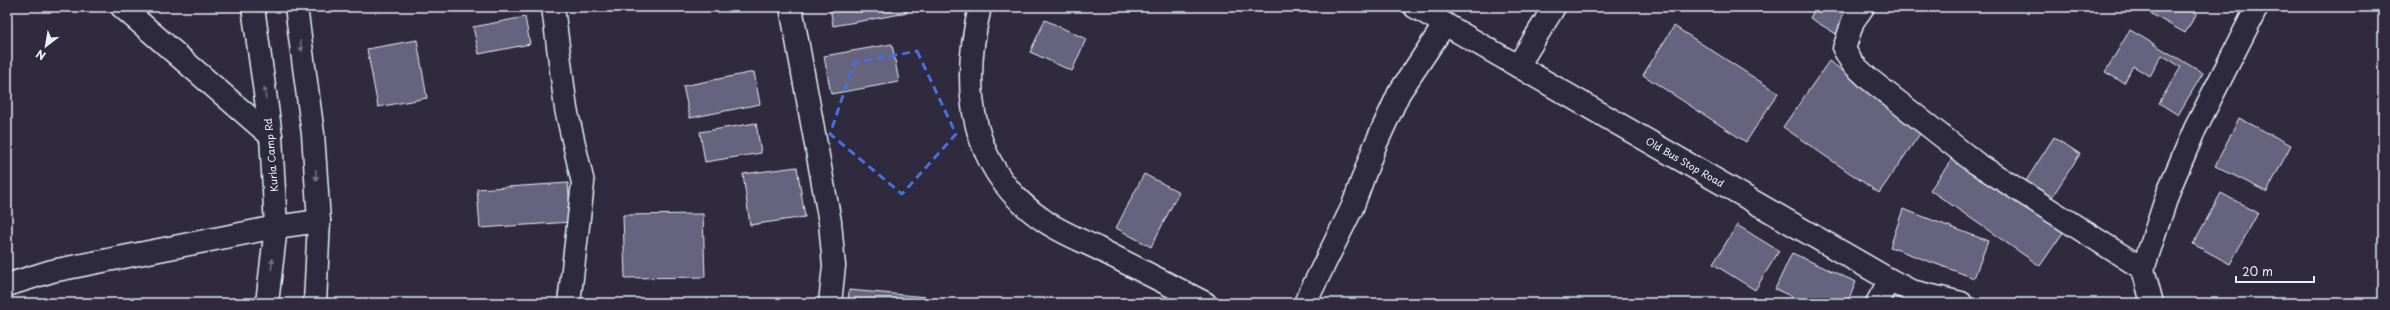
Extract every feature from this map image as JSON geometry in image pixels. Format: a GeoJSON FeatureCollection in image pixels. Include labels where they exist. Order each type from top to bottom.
{"type":"FeatureCollection","features":[{"type":"Feature","properties":{"kind":"street"},"geometry":{"type":"LineString","coordinates":[[122,7],[271,136]]}},
{"type":"Feature","properties":{"kind":"street","name":"Kurla Camp Rd"},"geometry":{"type":"LineString","coordinates":[[253,7],[271,136],[276,227],[267,303]]}},
{"type":"Feature","properties":{"kind":"street"},"geometry":{"type":"LineString","coordinates":[[296,7],[313,134],[319,221],[315,303]]}},
{"type":"Feature","properties":{"kind":"street"},"geometry":{"type":"LineString","coordinates":[[553,7],[566,109],[583,183],[568,303]]}},
{"type":"Feature","properties":{"kind":"street"},"geometry":{"type":"LineString","coordinates":[[791,7],[830,222],[834,266],[830,303]]}},
{"type":"Feature","properties":{"kind":"street"},"geometry":{"type":"LineString","coordinates":[[980,7],[969,74],[973,114],[986,157],[1015,195],[1046,222],[1205,303]]}},
{"type":"Feature","properties":{"kind":"street","name":"Old Bus Stop Road"},"geometry":{"type":"LineString","coordinates":[[1415,7],[1890,280],[1911,291],[1961,303]]}},
{"type":"Feature","properties":{"kind":"street"},"geometry":{"type":"LineString","coordinates":[[1518,66],[1554,7]]}},
{"type":"Feature","properties":{"kind":"street"},"geometry":{"type":"LineString","coordinates":[[1863,7],[1853,20],[1844,49],[1852,63],[1869,79],[1976,164],[2143,269]]}},
{"type":"Feature","properties":{"kind":"street"},"geometry":{"type":"LineString","coordinates":[[2152,303],[2143,269],[2170,187],[2189,144],[2257,7]]}},
{"type":"Feature","properties":{"kind":"street"},"geometry":{"type":"LineString","coordinates":[[1306,303],[1352,208],[1374,148],[1400,93],[1445,24]]}},
{"type":"Feature","properties":{"kind":"street"},"geometry":{"type":"LineString","coordinates":[[7,285],[52,271],[276,227],[319,221]]}},
{"type":"Feature","properties":{"kind":"street"},"geometry":{"type":"LineString","coordinates":[[1877,303],[1890,280]]}},
{"type":"Feature","properties":{"kind":"highlighted area"},"geometry":{"type":"Polygon","coordinates":[[[917,51],[956,134],[902,194],[830,134],[854,63],[917,51]]]}},
{"type":"Feature","properties":{"kind":"building"},"geometry":{"type":"Polygon","coordinates":[[[830,7],[905,7],[907,13],[833,26],[830,7]]]}},
{"type":"Feature","properties":{"kind":"building"},"geometry":{"type":"Polygon","coordinates":[[[1816,7],[1854,7],[1838,35],[1810,18],[1816,7]]]}},
{"type":"Feature","properties":{"kind":"building"},"geometry":{"type":"Polygon","coordinates":[[[2139,7],[2187,7],[2197,13],[2185,33],[2139,7]]]}},
{"type":"Feature","properties":{"kind":"building"},"geometry":{"type":"Polygon","coordinates":[[[525,17],[530,44],[479,54],[473,27],[525,17]]]}},
{"type":"Feature","properties":{"kind":"building"},"geometry":{"type":"Polygon","coordinates":[[[1045,20],[1086,39],[1072,71],[1030,52],[1045,20]]]}},
{"type":"Feature","properties":{"kind":"building"},"geometry":{"type":"Polygon","coordinates":[[[1674,26],[1778,93],[1746,142],[1643,75],[1674,26]]]}},
{"type":"Feature","properties":{"kind":"building"},"geometry":{"type":"Polygon","coordinates":[[[2130,30],[2203,73],[2178,115],[2159,103],[2181,67],[2162,55],[2150,76],[2133,66],[2124,83],[2105,72],[2130,30]]]}},
{"type":"Feature","properties":{"kind":"building"},"geometry":{"type":"Polygon","coordinates":[[[417,40],[427,98],[378,107],[367,49],[417,40]]]}},
{"type":"Feature","properties":{"kind":"building"},"geometry":{"type":"Polygon","coordinates":[[[892,44],[899,82],[831,94],[824,56],[892,44]]]}},
{"type":"Feature","properties":{"kind":"building"},"geometry":{"type":"Polygon","coordinates":[[[1829,61],[1924,128],[1879,193],[1783,127],[1829,61]]]}},
{"type":"Feature","properties":{"kind":"building"},"geometry":{"type":"Polygon","coordinates":[[[754,72],[760,104],[690,118],[683,86],[754,72]]]}},
{"type":"Feature","properties":{"kind":"building"},"geometry":{"type":"Polygon","coordinates":[[[2239,118],[2291,145],[2267,192],[2215,166],[2239,118]]]}},
{"type":"Feature","properties":{"kind":"building"},"geometry":{"type":"Polygon","coordinates":[[[756,123],[761,153],[705,162],[700,132],[756,123]]]}},
{"type":"Feature","properties":{"kind":"building"},"geometry":{"type":"Polygon","coordinates":[[[2054,137],[2080,154],[2048,203],[2022,187],[2054,137]]]}},
{"type":"Feature","properties":{"kind":"building"},"geometry":{"type":"Polygon","coordinates":[[[1955,155],[2064,231],[2040,266],[1930,190],[1955,155]]]}},
{"type":"Feature","properties":{"kind":"building"},"geometry":{"type":"Polygon","coordinates":[[[797,167],[805,217],[750,225],[743,174],[797,167]]]}},
{"type":"Feature","properties":{"kind":"building"},"geometry":{"type":"Polygon","coordinates":[[[1144,174],[1179,192],[1151,247],[1116,228],[1144,174]]]}},
{"type":"Feature","properties":{"kind":"building"},"geometry":{"type":"Polygon","coordinates":[[[568,183],[571,222],[480,228],[477,189],[568,183]]]}},
{"type":"Feature","properties":{"kind":"building"},"geometry":{"type":"Polygon","coordinates":[[[2221,193],[2258,213],[2230,264],[2193,244],[2221,193]]]}},
{"type":"Feature","properties":{"kind":"building"},"geometry":{"type":"Polygon","coordinates":[[[1903,209],[1988,241],[1974,278],[1890,247],[1903,209]]]}},
{"type":"Feature","properties":{"kind":"building"},"geometry":{"type":"Polygon","coordinates":[[[703,214],[705,277],[625,278],[623,215],[703,214]]]}},
{"type":"Feature","properties":{"kind":"building"},"geometry":{"type":"Polygon","coordinates":[[[1737,225],[1779,251],[1755,290],[1713,264],[1737,225]]]}},
{"type":"Feature","properties":{"kind":"building"},"geometry":{"type":"Polygon","coordinates":[[[1792,253],[1856,282],[1847,303],[1806,303],[1775,289],[1792,253]]]}},
{"type":"Feature","properties":{"kind":"building"},"geometry":{"type":"Polygon","coordinates":[[[849,290],[927,297],[927,303],[848,303],[849,290]]]}}]}
